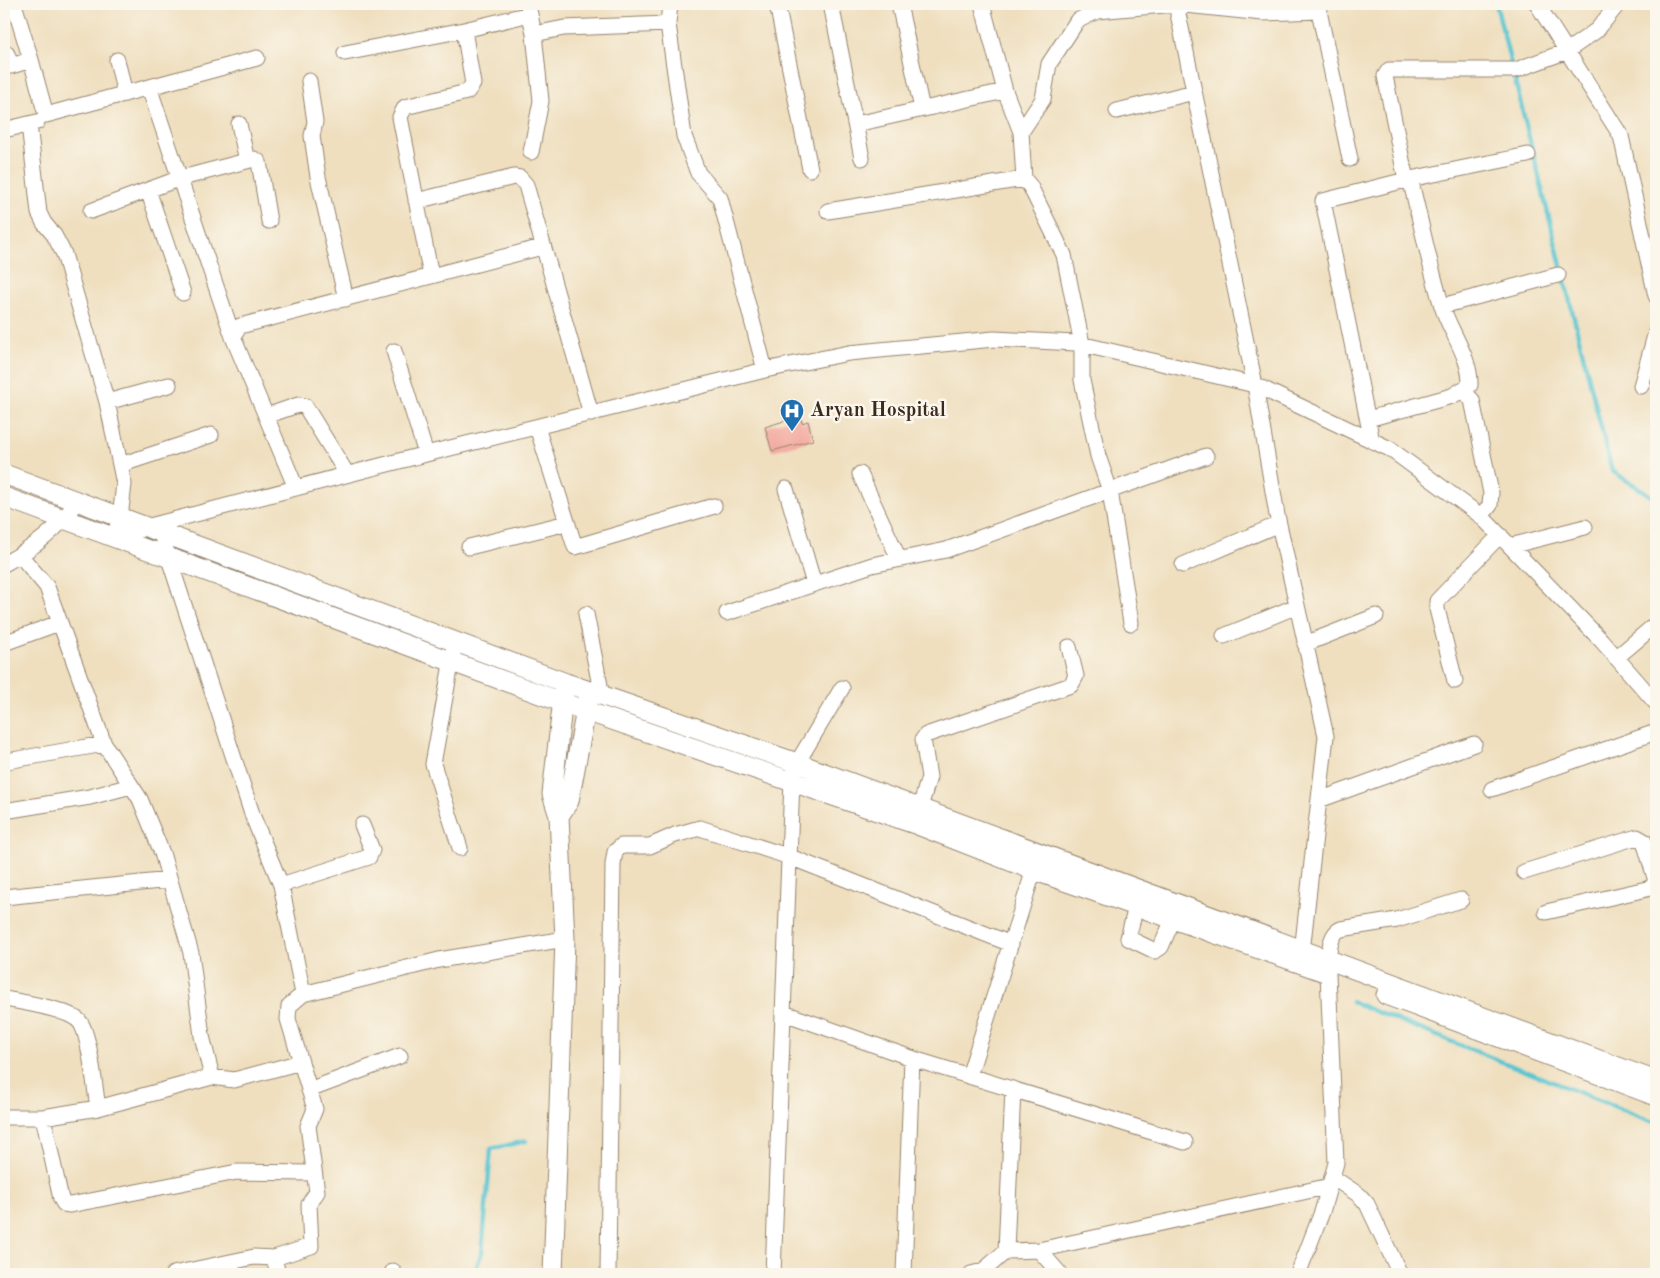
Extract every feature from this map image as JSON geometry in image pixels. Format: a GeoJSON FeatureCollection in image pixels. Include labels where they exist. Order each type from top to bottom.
{"type":"FeatureCollection","features":[{"type":"Feature","properties":{"kind":"main road"},"geometry":{"type":"LineString","coordinates":[[4,474],[153,530],[452,651],[561,702],[795,772]]}},
{"type":"Feature","properties":{"kind":"main road"},"geometry":{"type":"LineString","coordinates":[[4,497],[169,558],[452,651],[595,694],[795,772],[918,816],[1037,862],[1301,957],[1656,1080]]}},
{"type":"Feature","properties":{"kind":"main road"},"geometry":{"type":"LineString","coordinates":[[553,1274],[564,938],[559,816],[552,794],[561,702],[566,684]]}},
{"type":"Feature","properties":{"kind":"main road"},"geometry":{"type":"LineString","coordinates":[[559,816],[569,801],[586,711],[595,694]]}},
{"type":"Feature","properties":{"kind":"main road"},"geometry":{"type":"LineString","coordinates":[[1328,966],[1656,1096]]}},
{"type":"Feature","properties":{"kind":"street"},"geometry":{"type":"LineString","coordinates":[[16,4],[46,115]]}},
{"type":"Feature","properties":{"kind":"street"},"geometry":{"type":"LineString","coordinates":[[670,4],[668,24],[684,136],[698,173],[720,198],[765,370]]}},
{"type":"Feature","properties":{"kind":"street"},"geometry":{"type":"LineString","coordinates":[[776,4],[810,169]]}},
{"type":"Feature","properties":{"kind":"street"},"geometry":{"type":"LineString","coordinates":[[831,4],[862,158]]}},
{"type":"Feature","properties":{"kind":"street"},"geometry":{"type":"LineString","coordinates":[[899,4],[922,109]]}},
{"type":"Feature","properties":{"kind":"street"},"geometry":{"type":"LineString","coordinates":[[982,4],[1005,91],[1021,132],[1024,179],[1030,186],[1064,256],[1082,344],[1082,380],[1098,456],[1110,492],[1131,623]]}},
{"type":"Feature","properties":{"kind":"street"},"geometry":{"type":"LineString","coordinates":[[1021,132],[1043,99],[1049,64],[1077,21],[1097,11],[1176,4],[1319,11],[1350,159]]}},
{"type":"Feature","properties":{"kind":"street"},"geometry":{"type":"LineString","coordinates":[[1176,4],[1255,385],[1279,524],[1326,736],[1301,957]]}},
{"type":"Feature","properties":{"kind":"street"},"geometry":{"type":"LineString","coordinates":[[1537,4],[1621,136],[1656,296]]}},
{"type":"Feature","properties":{"kind":"street"},"geometry":{"type":"LineString","coordinates":[[1368,419],[1452,396],[1470,385],[1470,376],[1442,306],[1408,180],[1385,76],[1386,72],[1389,70],[1516,70],[1567,51],[1597,30],[1618,4]]}},
{"type":"Feature","properties":{"kind":"street"},"geometry":{"type":"LineString","coordinates":[[345,53],[464,30],[529,9],[534,34],[541,101],[531,152]]}},
{"type":"Feature","properties":{"kind":"street"},"geometry":{"type":"LineString","coordinates":[[534,34],[564,28],[668,24]]}},
{"type":"Feature","properties":{"kind":"street"},"geometry":{"type":"LineString","coordinates":[[431,276],[400,117],[404,107],[467,92],[471,89],[473,84],[464,30]]}},
{"type":"Feature","properties":{"kind":"street"},"geometry":{"type":"LineString","coordinates":[[4,54],[6,54],[11,66],[31,60]]}},
{"type":"Feature","properties":{"kind":"street"},"geometry":{"type":"LineString","coordinates":[[4,130],[41,121],[46,115],[258,58]]}},
{"type":"Feature","properties":{"kind":"street"},"geometry":{"type":"LineString","coordinates":[[117,60],[125,94]]}},
{"type":"Feature","properties":{"kind":"street"},"geometry":{"type":"LineString","coordinates":[[309,81],[315,122],[312,136],[318,177],[346,299]]}},
{"type":"Feature","properties":{"kind":"street"},"geometry":{"type":"LineString","coordinates":[[149,87],[178,179],[233,337],[296,488]]}},
{"type":"Feature","properties":{"kind":"street"},"geometry":{"type":"LineString","coordinates":[[856,124],[1005,91]]}},
{"type":"Feature","properties":{"kind":"street"},"geometry":{"type":"LineString","coordinates":[[1117,111],[1194,92]]}},
{"type":"Feature","properties":{"kind":"street"},"geometry":{"type":"LineString","coordinates":[[29,124],[40,213],[44,223],[54,235],[64,254],[107,402],[124,484],[116,538],[153,530],[347,474],[765,370],[849,354],[994,339],[1082,344],[1255,385],[1390,449],[1481,516],[1616,658],[1656,703]]}},
{"type":"Feature","properties":{"kind":"street"},"geometry":{"type":"LineString","coordinates":[[239,124],[246,161]]}},
{"type":"Feature","properties":{"kind":"street"},"geometry":{"type":"LineString","coordinates":[[1372,441],[1323,201],[1408,180],[1528,155]]}},
{"type":"Feature","properties":{"kind":"street"},"geometry":{"type":"LineString","coordinates":[[92,212],[178,179],[254,159],[259,162],[268,221]]}},
{"type":"Feature","properties":{"kind":"street"},"geometry":{"type":"LineString","coordinates":[[416,201],[514,177],[520,178],[526,185],[542,247],[591,414]]}},
{"type":"Feature","properties":{"kind":"street"},"geometry":{"type":"LineString","coordinates":[[828,211],[1024,179]]}},
{"type":"Feature","properties":{"kind":"street"},"geometry":{"type":"LineString","coordinates":[[148,190],[183,293]]}},
{"type":"Feature","properties":{"kind":"street"},"geometry":{"type":"LineString","coordinates":[[233,337],[240,326],[542,247]]}},
{"type":"Feature","properties":{"kind":"street"},"geometry":{"type":"LineString","coordinates":[[1442,306],[1558,276]]}},
{"type":"Feature","properties":{"kind":"street"},"geometry":{"type":"LineString","coordinates":[[1641,386],[1656,332]]}},
{"type":"Feature","properties":{"kind":"street"},"geometry":{"type":"LineString","coordinates":[[394,351],[426,454]]}},
{"type":"Feature","properties":{"kind":"street"},"geometry":{"type":"LineString","coordinates":[[107,402],[169,385]]}},
{"type":"Feature","properties":{"kind":"street"},"geometry":{"type":"LineString","coordinates":[[1463,391],[1472,400],[1491,493],[1490,505],[1481,516]]}},
{"type":"Feature","properties":{"kind":"street"},"geometry":{"type":"LineString","coordinates":[[266,416],[298,405],[305,406],[347,474]]}},
{"type":"Feature","properties":{"kind":"street"},"geometry":{"type":"LineString","coordinates":[[537,427],[575,547],[714,506]]}},
{"type":"Feature","properties":{"kind":"street"},"geometry":{"type":"LineString","coordinates":[[120,465],[211,434]]}},
{"type":"Feature","properties":{"kind":"street"},"geometry":{"type":"LineString","coordinates":[[727,613],[872,565],[946,550],[1206,456]]}},
{"type":"Feature","properties":{"kind":"street"},"geometry":{"type":"LineString","coordinates":[[860,474],[899,559]]}},
{"type":"Feature","properties":{"kind":"street"},"geometry":{"type":"LineString","coordinates":[[786,489],[814,584]]}},
{"type":"Feature","properties":{"kind":"street"},"geometry":{"type":"LineString","coordinates":[[4,564],[20,555],[66,519],[77,500]]}},
{"type":"Feature","properties":{"kind":"street"},"geometry":{"type":"LineString","coordinates":[[469,547],[567,523]]}},
{"type":"Feature","properties":{"kind":"street"},"geometry":{"type":"LineString","coordinates":[[1183,565],[1279,524]]}},
{"type":"Feature","properties":{"kind":"street"},"geometry":{"type":"LineString","coordinates":[[1455,681],[1437,609],[1437,601],[1505,541],[1585,527]]}},
{"type":"Feature","properties":{"kind":"street"},"geometry":{"type":"LineString","coordinates":[[153,530],[169,558],[253,817],[281,886],[303,994]]}},
{"type":"Feature","properties":{"kind":"street"},"geometry":{"type":"LineString","coordinates":[[20,555],[47,587],[104,744],[140,799],[162,853],[191,954],[202,1036],[212,1077]]}},
{"type":"Feature","properties":{"kind":"street"},"geometry":{"type":"LineString","coordinates":[[1224,636],[1297,606]]}},
{"type":"Feature","properties":{"kind":"street"},"geometry":{"type":"LineString","coordinates":[[586,614],[595,694]]}},
{"type":"Feature","properties":{"kind":"street"},"geometry":{"type":"LineString","coordinates":[[1306,644],[1376,616]]}},
{"type":"Feature","properties":{"kind":"street"},"geometry":{"type":"LineString","coordinates":[[4,643],[60,623]]}},
{"type":"Feature","properties":{"kind":"street"},"geometry":{"type":"LineString","coordinates":[[1616,658],[1656,624]]}},
{"type":"Feature","properties":{"kind":"street"},"geometry":{"type":"LineString","coordinates":[[918,816],[930,777],[922,743],[923,738],[926,735],[1071,685],[1076,676],[1069,647]]}},
{"type":"Feature","properties":{"kind":"street"},"geometry":{"type":"LineString","coordinates":[[452,651],[433,764],[460,848]]}},
{"type":"Feature","properties":{"kind":"street"},"geometry":{"type":"LineString","coordinates":[[773,1274],[795,772],[842,688]]}},
{"type":"Feature","properties":{"kind":"street"},"geometry":{"type":"LineString","coordinates":[[1492,789],[1656,732]]}},
{"type":"Feature","properties":{"kind":"street"},"geometry":{"type":"LineString","coordinates":[[7,761],[104,744]]}},
{"type":"Feature","properties":{"kind":"street"},"geometry":{"type":"LineString","coordinates":[[1319,800],[1474,744]]}},
{"type":"Feature","properties":{"kind":"street"},"geometry":{"type":"LineString","coordinates":[[4,811],[90,797],[131,786]]}},
{"type":"Feature","properties":{"kind":"street"},"geometry":{"type":"LineString","coordinates":[[281,886],[369,857],[372,850],[362,825]]}},
{"type":"Feature","properties":{"kind":"street"},"geometry":{"type":"LineString","coordinates":[[608,1274],[615,852],[621,846],[650,846],[675,835],[700,828],[790,856],[1011,944]]}},
{"type":"Feature","properties":{"kind":"street"},"geometry":{"type":"LineString","coordinates":[[1524,872],[1637,838],[1644,841],[1653,856],[1656,881],[1651,888],[1546,912]]}},
{"type":"Feature","properties":{"kind":"street"},"geometry":{"type":"LineString","coordinates":[[969,1076],[1037,862]]}},
{"type":"Feature","properties":{"kind":"street"},"geometry":{"type":"LineString","coordinates":[[4,897],[170,880]]}},
{"type":"Feature","properties":{"kind":"street"},"geometry":{"type":"LineString","coordinates":[[1138,898],[1128,938],[1155,951],[1161,947],[1176,911]]}},
{"type":"Feature","properties":{"kind":"street"},"geometry":{"type":"LineString","coordinates":[[1298,1274],[1322,1212],[1336,1162],[1328,966],[1337,930],[1397,920],[1461,900]]}},
{"type":"Feature","properties":{"kind":"street"},"geometry":{"type":"LineString","coordinates":[[173,1274],[254,1257],[274,1258],[311,1246],[309,1204],[317,1192],[308,1126],[315,1109],[288,1020],[289,1006],[303,994],[439,960],[564,938]]}},
{"type":"Feature","properties":{"kind":"street"},"geometry":{"type":"LineString","coordinates":[[4,999],[23,1002],[70,1015],[80,1022],[86,1034],[98,1108]]}},
{"type":"Feature","properties":{"kind":"street"},"geometry":{"type":"LineString","coordinates":[[784,1013],[912,1058],[1185,1142]]}},
{"type":"Feature","properties":{"kind":"street"},"geometry":{"type":"LineString","coordinates":[[309,1090],[400,1056]]}},
{"type":"Feature","properties":{"kind":"street"},"geometry":{"type":"LineString","coordinates":[[904,1274],[912,1058]]}},
{"type":"Feature","properties":{"kind":"street"},"geometry":{"type":"LineString","coordinates":[[4,1117],[43,1117],[98,1108],[212,1077],[234,1080],[301,1062]]}},
{"type":"Feature","properties":{"kind":"street"},"geometry":{"type":"LineString","coordinates":[[1006,1251],[1013,1089]]}},
{"type":"Feature","properties":{"kind":"street"},"geometry":{"type":"LineString","coordinates":[[43,1117],[61,1199],[64,1204],[70,1205],[237,1172],[314,1172]]}},
{"type":"Feature","properties":{"kind":"street"},"geometry":{"type":"LineString","coordinates":[[971,1274],[983,1271],[1006,1251],[1039,1250],[1331,1182],[1359,1195],[1368,1204],[1400,1274]]}},
{"type":"Feature","properties":{"kind":"street"},"geometry":{"type":"LineString","coordinates":[[1039,1250],[1060,1274]]}},
{"type":"Feature","properties":{"kind":"street"},"geometry":{"type":"LineString","coordinates":[[274,1258],[278,1274]]}},
{"type":"Feature","properties":{"kind":"building"},"geometry":{"type":"Polygon","coordinates":[[[800,416],[802,423],[808,421],[813,440],[772,451],[765,427],[800,416]]]}},
{"type":"Feature","properties":{"kind":"waterway"},"geometry":{"type":"LineString","coordinates":[[1496,4],[1612,471],[1656,499]]}},
{"type":"Feature","properties":{"kind":"waterway"},"geometry":{"type":"LineString","coordinates":[[1352,1002],[1656,1123]]}},
{"type":"Feature","properties":{"kind":"waterway"},"geometry":{"type":"LineString","coordinates":[[474,1274],[482,1252],[491,1149],[526,1141]]}},
{"type":"Feature","properties":{"kind":"place","name":"Aryan Hospital"},"geometry":{"type":"Point","coordinates":[792,432]}}]}
